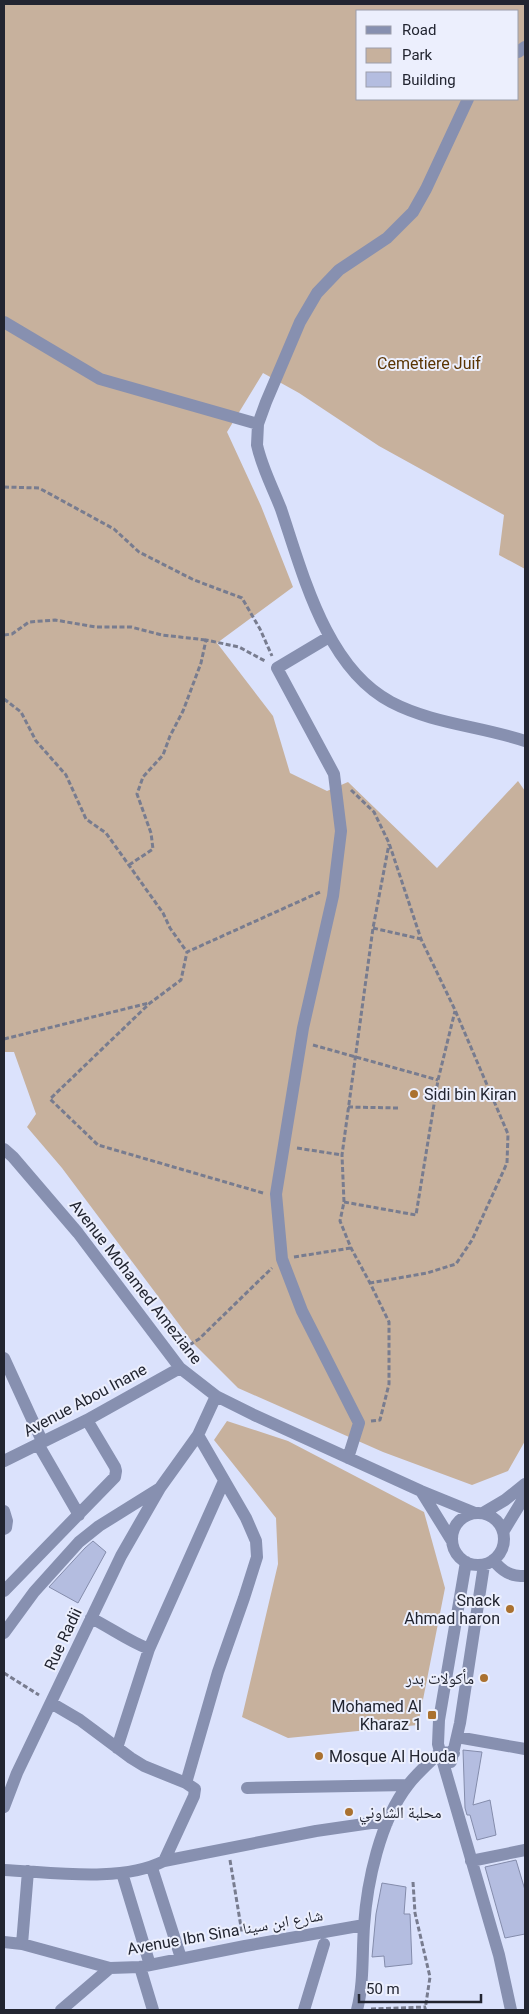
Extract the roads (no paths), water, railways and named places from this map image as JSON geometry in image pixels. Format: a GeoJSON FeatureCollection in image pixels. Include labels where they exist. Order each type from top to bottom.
{"type":"FeatureCollection","features":[{"type":"Feature","properties":{"kind":"street"},"geometry":{"type":"LineString","coordinates":[[468,100],[430,181],[413,212],[387,238],[339,270],[317,293],[300,322],[268,395],[258,424],[257,445],[263,467],[278,501],[311,595],[329,637],[349,667],[368,685],[392,703],[428,717],[525,740]]}},
{"type":"Feature","properties":{"kind":"street"},"geometry":{"type":"LineString","coordinates":[[4,322],[100,379],[258,424]]}},
{"type":"Feature","properties":{"kind":"street"},"geometry":{"type":"LineString","coordinates":[[329,637],[277,668],[334,774],[341,831],[334,886],[301,1042],[276,1197],[282,1259],[302,1312],[359,1423],[348,1458]]}},
{"type":"Feature","properties":{"kind":"street","name":"Avenue Mohamed Ameziane"},"geometry":{"type":"LineString","coordinates":[[4,1149],[14,1157],[78,1233],[180,1368],[216,1396],[422,1491],[479,1513]]}},
{"type":"Feature","properties":{"kind":"street"},"geometry":{"type":"LineString","coordinates":[[4,1358],[40,1442],[79,1515]]}},
{"type":"Feature","properties":{"kind":"street","name":"Avenue Abou Inane"},"geometry":{"type":"LineString","coordinates":[[4,1461],[87,1420],[180,1368]]}},
{"type":"Feature","properties":{"kind":"street","name":"Rue Radii"},"geometry":{"type":"LineString","coordinates":[[4,1807],[17,1773],[121,1556],[160,1488],[198,1435],[216,1396]]}},
{"type":"Feature","properties":{"kind":"street"},"geometry":{"type":"LineString","coordinates":[[4,1592],[114,1480],[116,1471],[87,1420]]}},
{"type":"Feature","properties":{"kind":"street"},"geometry":{"type":"LineString","coordinates":[[186,1783],[218,1672],[257,1557],[254,1535],[246,1518],[198,1435]]}},
{"type":"Feature","properties":{"kind":"street"},"geometry":{"type":"LineString","coordinates":[[117,1748],[149,1649],[224,1481]]}},
{"type":"Feature","properties":{"kind":"street"},"geometry":{"type":"LineString","coordinates":[[452,1541],[453,1533],[458,1523],[465,1517],[479,1513],[505,1500],[525,1484]]}},
{"type":"Feature","properties":{"kind":"street"},"geometry":{"type":"LineString","coordinates":[[4,1633],[34,1592],[79,1542],[99,1526],[160,1488]]}},
{"type":"Feature","properties":{"kind":"street"},"geometry":{"type":"LineString","coordinates":[[422,1491],[452,1541],[459,1557],[475,1565],[489,1562],[503,1548],[504,1532],[525,1496]]}},
{"type":"Feature","properties":{"kind":"street"},"geometry":{"type":"LineString","coordinates":[[4,1511],[8,1521],[4,1530]]}},
{"type":"Feature","properties":{"kind":"street"},"geometry":{"type":"LineString","coordinates":[[479,1513],[492,1517],[504,1532]]}},
{"type":"Feature","properties":{"kind":"street"},"geometry":{"type":"LineString","coordinates":[[466,1562],[439,1720],[438,1744],[499,1955],[511,2010]]}},
{"type":"Feature","properties":{"kind":"street"},"geometry":{"type":"LineString","coordinates":[[489,1562],[510,1575],[525,1576]]}},
{"type":"Feature","properties":{"kind":"street"},"geometry":{"type":"LineString","coordinates":[[448,1776],[457,1738],[489,1562]]}},
{"type":"Feature","properties":{"kind":"street"},"geometry":{"type":"LineString","coordinates":[[90,1618],[110,1627],[133,1643],[149,1649]]}},
{"type":"Feature","properties":{"kind":"street"},"geometry":{"type":"LineString","coordinates":[[51,1703],[80,1720],[144,1766],[186,1783],[195,1789],[194,1796],[164,1861]]}},
{"type":"Feature","properties":{"kind":"street"},"geometry":{"type":"LineString","coordinates":[[457,1738],[525,1749]]}},
{"type":"Feature","properties":{"kind":"street"},"geometry":{"type":"LineString","coordinates":[[357,2010],[362,1974],[364,1925],[372,1872],[387,1823],[408,1785],[440,1752],[454,1753]]}},
{"type":"Feature","properties":{"kind":"street"},"geometry":{"type":"LineString","coordinates":[[247,1788],[408,1785]]}},
{"type":"Feature","properties":{"kind":"street"},"geometry":{"type":"LineString","coordinates":[[4,1870],[72,1874],[122,1873],[152,1868],[164,1861],[316,1831],[371,1823],[387,1823]]}},
{"type":"Feature","properties":{"kind":"street"},"geometry":{"type":"LineString","coordinates":[[471,1861],[525,1850]]}},
{"type":"Feature","properties":{"kind":"street"},"geometry":{"type":"LineString","coordinates":[[152,1868],[182,1958]]}},
{"type":"Feature","properties":{"kind":"street"},"geometry":{"type":"LineString","coordinates":[[22,1944],[28,1871]]}},
{"type":"Feature","properties":{"kind":"street"},"geometry":{"type":"LineString","coordinates":[[122,1873],[145,1966],[153,2010]]}},
{"type":"Feature","properties":{"kind":"street","name":"Avenue Ibn Sina شارع ابن سينا"},"geometry":{"type":"LineString","coordinates":[[4,1942],[22,1944],[110,1968],[145,1966],[364,1925]]}},
{"type":"Feature","properties":{"kind":"street"},"geometry":{"type":"LineString","coordinates":[[304,2010],[324,1944]]}},
{"type":"Feature","properties":{"kind":"street"},"geometry":{"type":"LineString","coordinates":[[61,2010],[110,1968]]}},
{"type":"Feature","properties":{"kind":"place","name":"Sidi bin Kiran"},"geometry":{"type":"Point","coordinates":[414,1094]}},
{"type":"Feature","properties":{"kind":"place","name":"Snack Ahmad haron"},"geometry":{"type":"Point","coordinates":[510,1609]}},
{"type":"Feature","properties":{"kind":"place","name":"مأكولات بدر"},"geometry":{"type":"Point","coordinates":[484,1678]}},
{"type":"Feature","properties":{"kind":"place","name":"Mohamed Al Kharaz 1"},"geometry":{"type":"Point","coordinates":[432,1715]}},
{"type":"Feature","properties":{"kind":"place","name":"Mosque Al Houda"},"geometry":{"type":"Point","coordinates":[319,1756]}},
{"type":"Feature","properties":{"kind":"place","name":"محلبة الشاوني"},"geometry":{"type":"Point","coordinates":[349,1812]}},
{"type":"Feature","properties":{"kind":"park label","name":"Cemetiere Juif"},"geometry":{"type":"Point","coordinates":[429,363]}}]}
